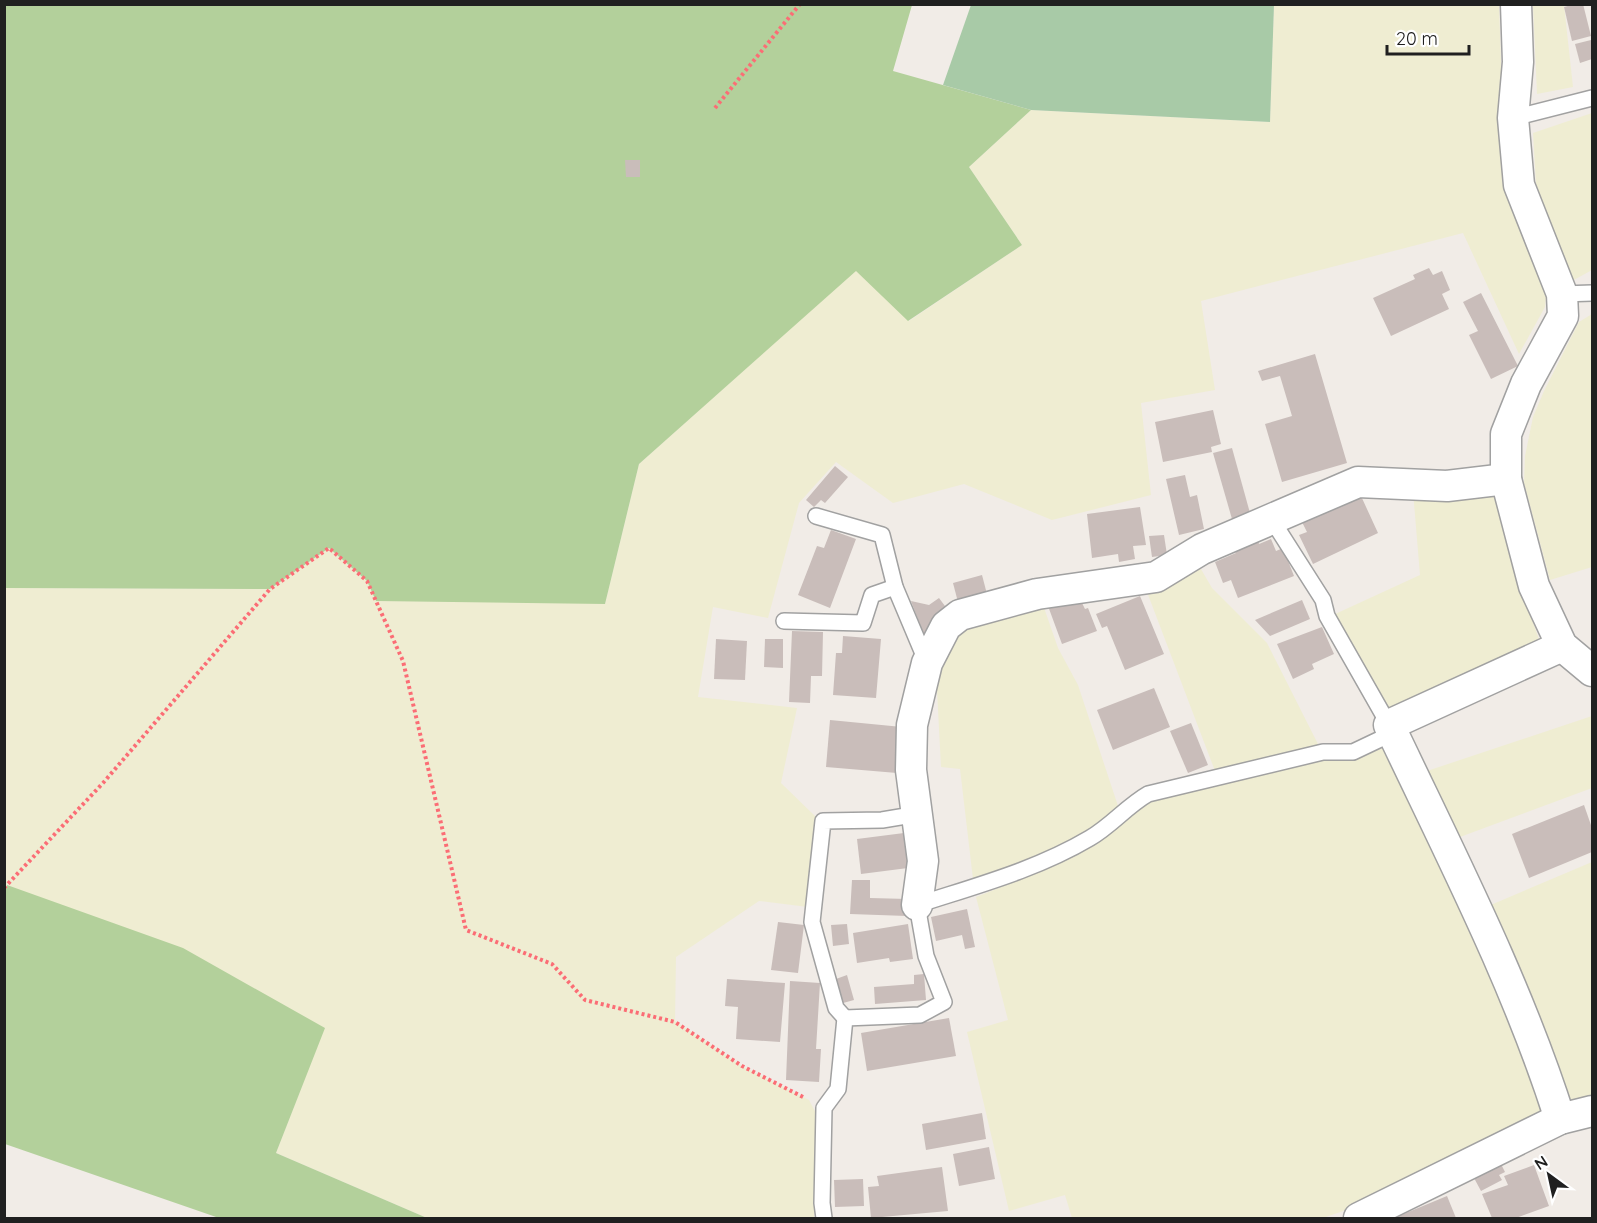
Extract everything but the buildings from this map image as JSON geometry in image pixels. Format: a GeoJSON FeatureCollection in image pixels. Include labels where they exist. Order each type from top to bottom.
{"type":"FeatureCollection","features":[{"type":"Feature","properties":{"kind":"street"},"geometry":{"type":"LineString","coordinates":[[1516,4],[1518,62],[1514,118],[1519,184],[1562,294],[1563,316],[1558,330],[1526,384],[1506,434],[1506,479],[1528,568],[1562,646],[1593,671]]}},
{"type":"Feature","properties":{"kind":"street"},"geometry":{"type":"LineString","coordinates":[[917,905],[923,861],[911,770],[912,725],[927,663],[946,626],[960,615],[1037,594],[1156,577],[1202,549],[1358,482],[1447,486],[1506,479]]}},
{"type":"Feature","properties":{"kind":"street"},"geometry":{"type":"LineString","coordinates":[[1560,1119],[1544,1071],[1477,911],[1391,729],[1562,646]]}},
{"type":"Feature","properties":{"kind":"street"},"geometry":{"type":"LineString","coordinates":[[1359,1218],[1560,1119],[1593,1111]]}},
{"type":"Feature","properties":{"kind":"lane"},"geometry":{"type":"LineString","coordinates":[[1514,118],[1593,98]]}},
{"type":"Feature","properties":{"kind":"lane"},"geometry":{"type":"LineString","coordinates":[[1562,294],[1593,293]]}},
{"type":"Feature","properties":{"kind":"lane"},"geometry":{"type":"LineString","coordinates":[[816,516],[882,536],[895,586],[927,663]]}},
{"type":"Feature","properties":{"kind":"lane"},"geometry":{"type":"LineString","coordinates":[[845,1018],[920,1015],[944,1002],[926,956],[917,905],[1042,863],[1106,828],[1134,802],[1148,794],[1181,784],[1323,752],[1353,752],[1391,729],[1327,615],[1323,600],[1272,520]]}},
{"type":"Feature","properties":{"kind":"lane"},"geometry":{"type":"LineString","coordinates":[[784,621],[863,623],[872,595],[895,586]]}},
{"type":"Feature","properties":{"kind":"lane"},"geometry":{"type":"LineString","coordinates":[[824,1218],[822,1203],[824,1108],[838,1089],[845,1018],[836,1008],[812,922],[823,821],[882,820],[918,814]]}},
{"type":"Feature","properties":{"kind":"path"},"geometry":{"type":"LineString","coordinates":[[716,108],[800,4]]}},
{"type":"Feature","properties":{"kind":"path"},"geometry":{"type":"LineString","coordinates":[[4,888],[103,783],[270,589],[329,548],[367,580],[403,661],[466,930],[552,964],[585,1000],[675,1022],[742,1066],[824,1108]]}},
{"type":"Feature","properties":{"kind":"shaded area"},"geometry":{"type":"Polygon","coordinates":[[[1274,5],[1499,5],[1505,174],[1547,287],[1545,307],[1519,354],[1463,233],[1201,301],[1215,390],[1141,403],[1151,495],[1052,520],[964,484],[893,503],[836,462],[799,503],[768,618],[713,607],[698,697],[797,708],[781,783],[816,817],[808,907],[759,901],[676,957],[675,1021],[742,1066],[809,1100],[818,1117],[814,1218],[427,1218],[276,1153],[324,1029],[7,885],[5,893],[5,588],[270,589],[329,548],[367,581],[605,604],[639,464],[856,270],[909,321],[1022,245],[969,167],[1031,110],[1270,122],[1274,5]]]}},
{"type":"Feature","properties":{"kind":"shaded area"},"geometry":{"type":"Polygon","coordinates":[[[1533,5],[1564,5],[1573,87],[1537,94],[1533,5]]]}},
{"type":"Feature","properties":{"kind":"shaded area"},"geometry":{"type":"Polygon","coordinates":[[[1592,113],[1592,270],[1572,281],[1536,184],[1533,133],[1592,113]]]}},
{"type":"Feature","properties":{"kind":"shaded area"},"geometry":{"type":"Polygon","coordinates":[[[1592,314],[1592,567],[1550,580],[1524,483],[1525,456],[1533,417],[1544,391],[1579,322],[1592,314]]]}},
{"type":"Feature","properties":{"kind":"shaded area"},"geometry":{"type":"Polygon","coordinates":[[[1497,490],[1514,568],[1542,648],[1391,716],[1333,615],[1420,575],[1413,491],[1497,490]]]}},
{"type":"Feature","properties":{"kind":"shaded area"},"geometry":{"type":"Polygon","coordinates":[[[1198,564],[1212,588],[1267,643],[1320,748],[1215,771],[1147,592],[1198,564]]]}},
{"type":"Feature","properties":{"kind":"shaded area"},"geometry":{"type":"Polygon","coordinates":[[[1042,602],[1058,648],[1078,685],[1119,809],[1100,825],[1040,859],[973,879],[960,769],[941,767],[936,671],[964,622],[1042,602]]]}},
{"type":"Feature","properties":{"kind":"shaded area"},"geometry":{"type":"Polygon","coordinates":[[[1592,716],[1592,788],[1452,840],[1421,773],[1592,716]]]}},
{"type":"Feature","properties":{"kind":"shaded area"},"geometry":{"type":"Polygon","coordinates":[[[1386,747],[1437,845],[1461,913],[1548,1109],[1352,1208],[1323,1218],[1072,1218],[1065,1195],[1009,1211],[967,1032],[1008,1020],[976,897],[1045,870],[1109,834],[1152,799],[1270,773],[1325,758],[1348,761],[1386,747]]]}},
{"type":"Feature","properties":{"kind":"shaded area"},"geometry":{"type":"Polygon","coordinates":[[[1592,862],[1592,1101],[1564,1103],[1486,907],[1592,862]]]}},
{"type":"Feature","properties":{"kind":"green space"},"geometry":{"type":"Polygon","coordinates":[[[5,5],[912,5],[893,71],[1031,110],[969,167],[1022,245],[908,321],[856,271],[639,464],[605,604],[376,601],[367,581],[329,548],[270,589],[5,588],[5,5]]]}},
{"type":"Feature","properties":{"kind":"green space"},"geometry":{"type":"Polygon","coordinates":[[[971,5],[1274,5],[1270,122],[1031,110],[943,85],[971,5]]]}},
{"type":"Feature","properties":{"kind":"green space"},"geometry":{"type":"Polygon","coordinates":[[[7,885],[183,948],[325,1028],[276,1153],[427,1218],[219,1218],[5,1144],[4,893],[7,885]]]}}]}
